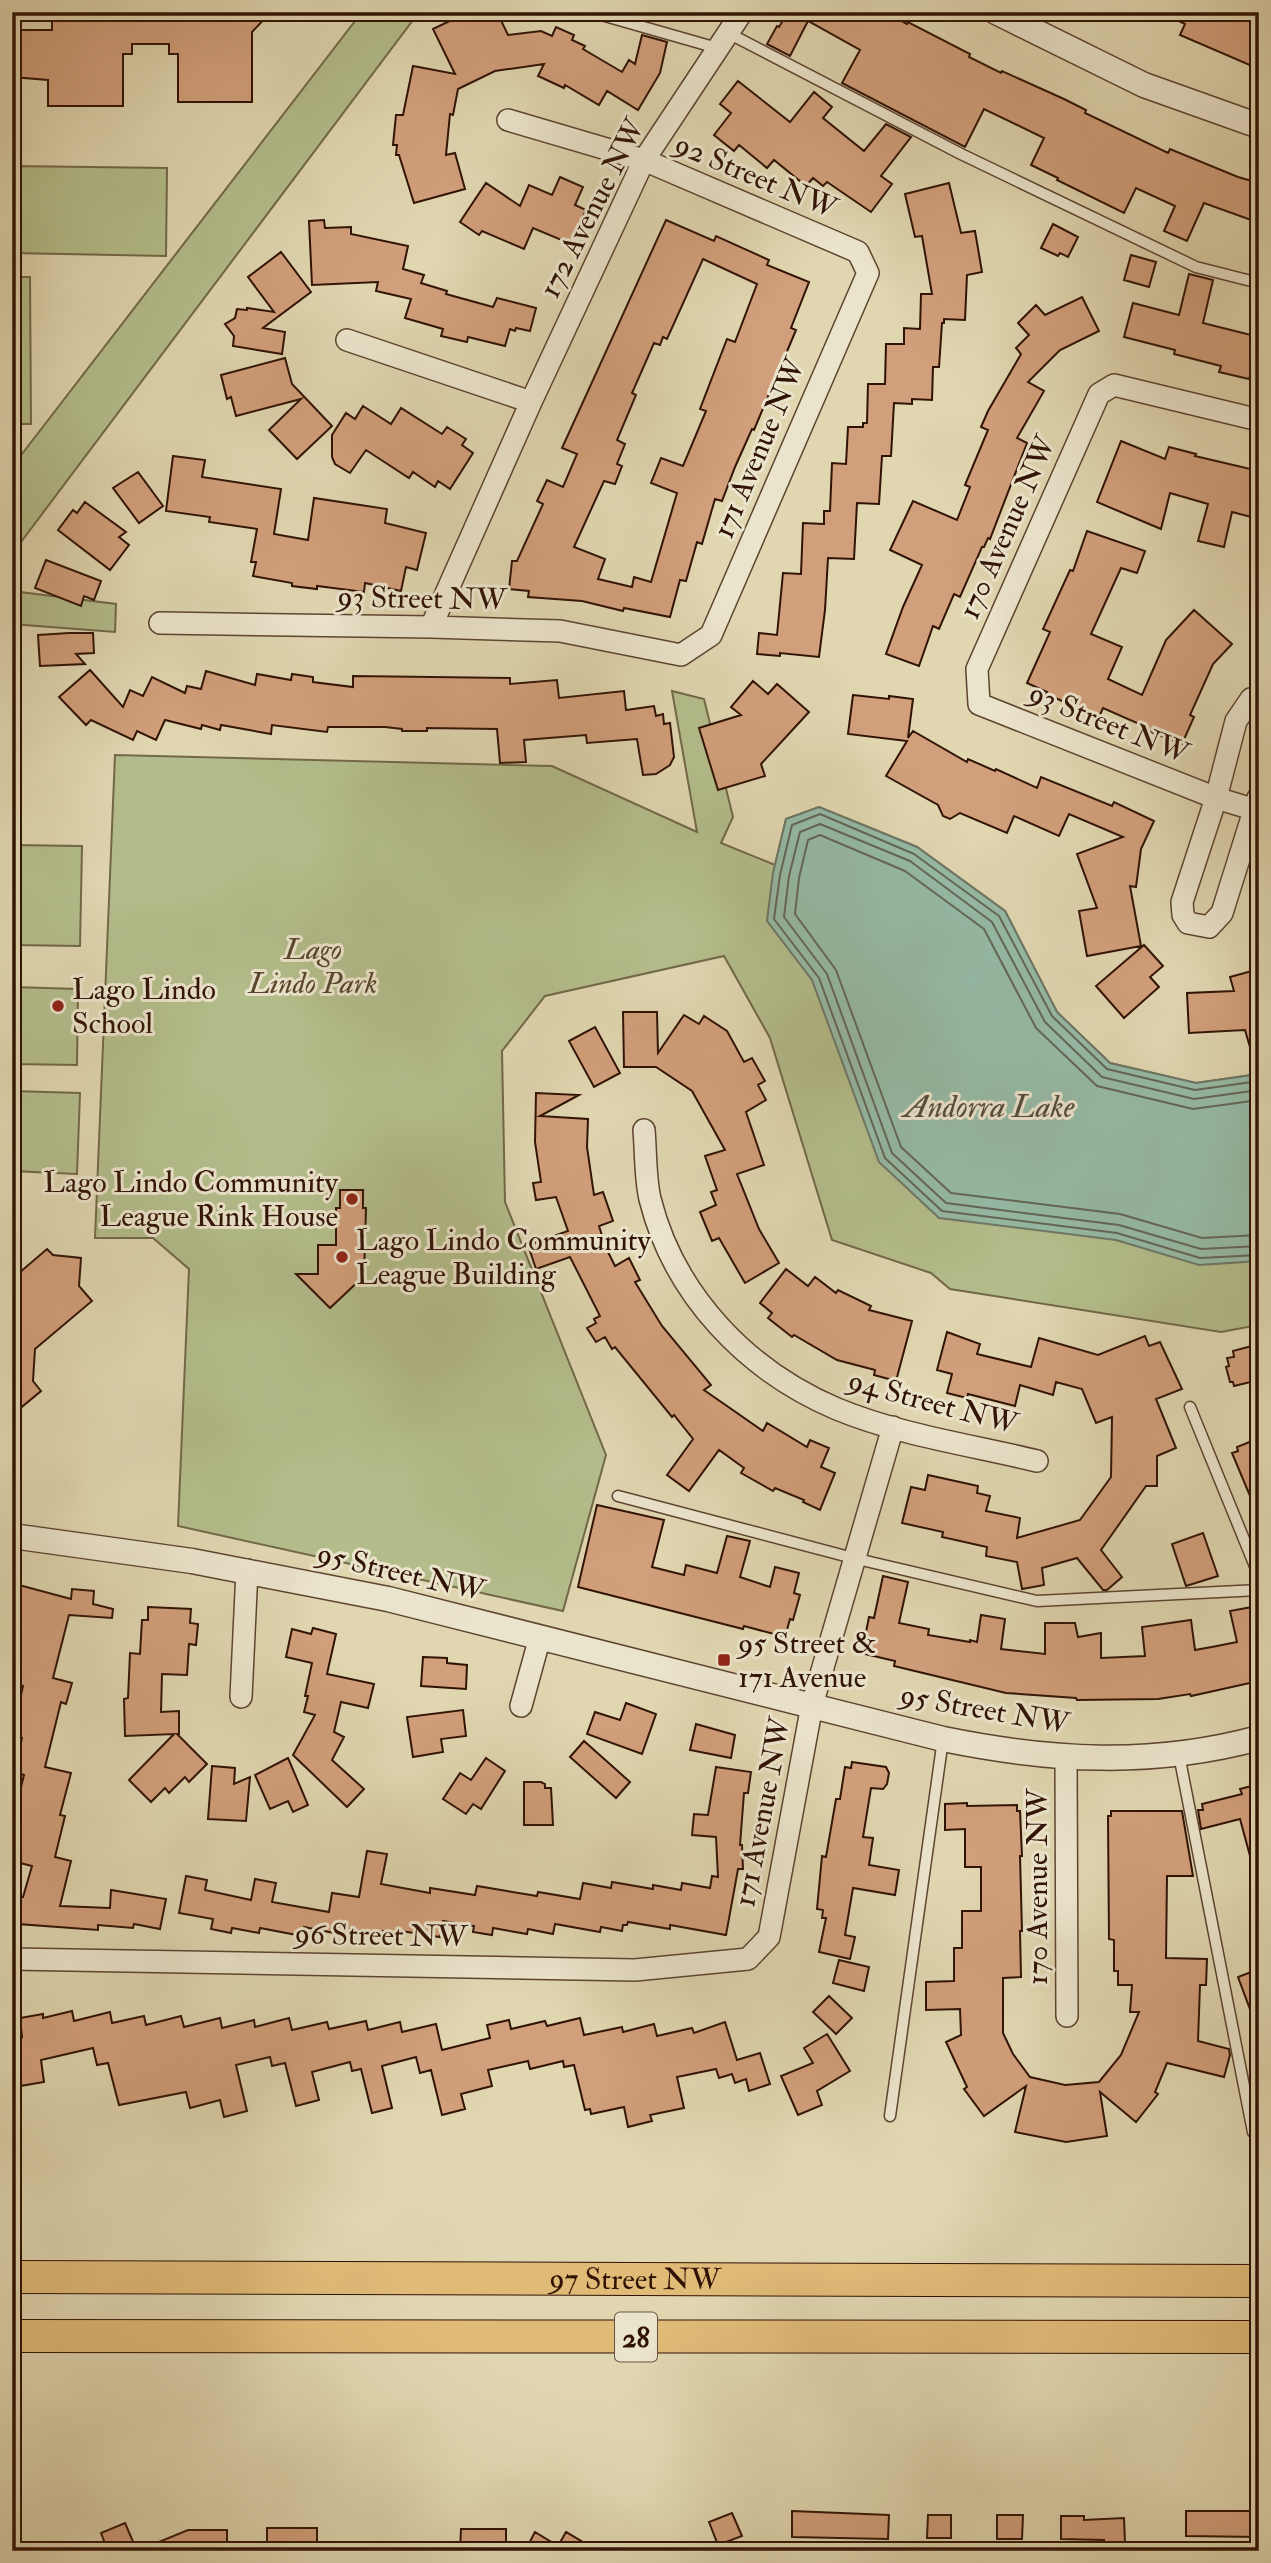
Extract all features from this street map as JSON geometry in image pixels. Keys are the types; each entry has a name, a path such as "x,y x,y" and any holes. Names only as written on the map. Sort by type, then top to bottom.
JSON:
{"main road":[{"name":"97 Street NW","path":"12,2277 1259,2281"},
{"name":"97 Street NW","path":"12,2336 1259,2337"}],"street":[{"name":"172 Avenue NW","path":"431,627 643,160 742,12"},
{"path":"996,12 1144,85 1259,126"},
{"name":"92 Street NW","path":"508,120 643,160 858,252"},
{"name":"171 Avenue NW","path":"681,655 711,635 867,273 858,252"},
{"path":"347,340 531,402"},
{"name":"170 Avenue NW","path":"979,704 977,669 1099,394 1114,385 1259,420"},
{"name":"93 Street NW","path":"160,623 560,631 681,655"},
{"name":"93 Street NW","path":"979,704 1216,798 1258,806 1222,913 1209,927 1188,923 1183,915 1182,902 1216,798 1236,721 1251,699 1259,701"},
{"name":"94 Street NW","path":"644,1130 649,1195 655,1216 679,1270 703,1308 727,1336 770,1373 838,1409 893,1427 1037,1461"},
{"name":"171 Avenue NW","path":"748,1959 769,1937 812,1705 893,1427"},
{"name":"95 Street NW","path":"12,1536 247,1570 388,1599 943,1739 997,1750 1066,1758 1132,1759 1179,1755 1259,1738"},
{"path":"241,1697 247,1570"},
{"path":"521,1706 540,1637"},
{"name":"170 Avenue NW","path":"1066,1758 1067,2016"},
{"name":"96 Street NW","path":"12,1959 635,1970 748,1959"}],"lane":[{"path":"591,12 722,40 1196,267 1259,283"},
{"path":"1190,1407 1259,1576"},
{"path":"618,1496 853,1558 1037,1601 1259,1590"},
{"path":"890,2116 943,1739"},
{"path":"1179,1755 1253,2132"}],"green space":[{"path":"362,12 419,12 12,554 12,467"},
{"path":"12,166 167,168 166,256 12,253"},
{"path":"12,277 30,277 31,424 12,424"},
{"path":"12,591 116,604 115,632 12,624"},
{"name":"Lago Lindo Park","path":"672,691 704,699 733,817 721,843 775,865 786,819 819,807 917,847 1005,911 1057,1012 1110,1063 1196,1083 1259,1074 1259,1325 1221,1332 950,1289 931,1273 832,1240 770,1038 724,956 545,996 502,1051 505,1202 606,1455 563,1611 178,1526 189,1269 153,1238 95,1238 115,755 552,766 697,832"},
{"path":"12,845 82,846 80,946 12,945"},
{"path":"12,987 78,989 77,1065 12,1064"},
{"path":"12,1091 80,1093 77,1174 12,1171"}],"water":[{"name":"Andorra Lake","path":"819,807 917,847 1005,911 1057,1012 1110,1063 1196,1083 1259,1074 1259,1261 1199,1265 1116,1240 939,1218 879,1162 812,980 767,921 773,873 786,819"}],"building":[{"path":"52,12 271,12 252,32 252,102 178,102 178,54 169,54 169,44 132,44 132,54 123,54 123,106 48,106 48,80 12,77 12,30 52,30"},
{"path":"468,12 497,12 508,35 541,31 552,36 556,27 574,35 572,40 585,46 583,49 622,72 629,60 635,64 642,35 667,42 660,73 638,110 607,91 599,105 565,85 564,88 538,76 544,64 495,71 458,89 453,115 450,114 446,155 455,153 465,189 414,203 399,155 396,155 397,145 393,145 396,115 403,115 413,66 455,74 433,29"},
{"path":"788,12 886,12 970,54 969,57 1001,73 1002,71 1064,99 1086,110 1085,113 1168,153 1170,149 1259,183 1259,198 1251,220 1204,203 1187,241 1164,231 1175,206 1136,188 1124,213 1057,180 1058,178 1031,165 1044,138 984,109 965,147 842,83 860,50 808,21 790,56 767,44"},
{"path":"1161,12 1259,12 1259,20 1251,40 1259,43 1259,69 1180,35 1185,24"},
{"path":"738,81 790,122 814,92 832,107 823,118 864,151 886,124 911,137 881,176 892,184 871,212 827,182 823,186 813,178 806,186 774,160 767,168 739,145 734,151 714,135 731,113 720,104"},
{"path":"560,177 583,187 575,205 586,210 571,244 533,228 524,249 482,231 479,235 460,222 486,183 520,206 529,185 552,195"},
{"path":"949,183 961,233 975,231 982,272 967,275 965,320 944,319 942,323 939,367 933,367 932,400 912,399 912,404 894,403 891,456 882,456 879,504 857,503 854,559 828,558 819,657 780,653 780,656 757,654 759,633 777,635 783,573 801,574 803,523 824,524 824,511 830,511 832,463 846,464 848,427 863,427 863,423 867,423 868,384 885,384 886,344 904,344 904,328 920,329 921,294 932,294 922,236 915,237 905,194"},
{"path":"324,220 325,228 351,227 351,234 408,246 403,269 424,275 421,283 447,291 446,294 493,307 497,298 536,308 530,331 510,329 505,346 468,337 467,342 441,336 443,329 405,318 411,299 376,291 378,282 312,285 309,221"},
{"path":"666,220 714,241 716,236 769,260 767,265 809,282 791,328 796,330 722,501 715,499 702,544 697,542 686,581 680,580 670,617 624,608 623,611 582,601 528,597 529,591 509,589 512,561 517,561 543,504 537,501 547,480 563,487 577,454 562,448","holes":["703,259 757,284 735,342 727,339 700,409 706,411 683,466 661,458 651,483 677,493 651,582 634,577 632,587 598,579 605,559 574,547 604,481 615,484 622,466 617,464 625,444 617,440 636,395 632,393 654,343 660,345 663,337 667,339"]},
{"path":"1053,224 1078,237 1068,257 1060,253 1058,256 1041,248"},
{"path":"281,252 311,292 263,328 285,332 282,354 233,346 234,336 225,324 235,318 237,309 274,312 248,277"},
{"path":"1131,255 1156,262 1149,287 1124,280"},
{"path":"1189,274 1213,280 1203,323 1259,337 1259,379 1219,372 1221,366 1174,354 1175,350 1124,337 1133,303 1179,315"},
{"path":"1082,297 1099,331 1060,350 1028,382 1044,391 1017,438 1027,443 990,539 988,538 982,547 960,597 954,594 939,629 933,626 919,666 886,654 922,565 890,550 913,501 957,520 970,487 965,485 988,430 981,427 1021,354 1016,348 1029,335 1018,323 1036,305 1045,315"},
{"path":"285,358 292,384 332,426 297,459 269,430 301,399 236,416 231,397 227,399 221,375"},
{"path":"363,406 391,424 401,408 442,434 447,427 466,439 462,445 473,453 450,489 438,481 435,487 413,472 409,478 366,450 350,473 335,464 332,457 332,435 346,413 355,419"},
{"path":"1121,441 1165,459 1169,447 1259,471 1259,519 1232,512 1224,547 1198,541 1208,504 1170,493 1161,529 1097,502"},
{"path":"173,456 205,460 202,477 281,489 274,534 308,540 314,498 387,509 385,523 426,533 417,570 406,567 401,591 365,583 364,592 317,586 317,589 253,576 256,562 251,562 257,529 209,522 210,517 166,511"},
{"path":"138,472 163,506 139,523 113,488"},
{"path":"85,502 126,532 119,537 129,545 110,570 58,530 73,510 77,513"},
{"path":"1087,531 1145,551 1137,573 1121,568 1091,634 1122,647 1108,679 1142,695 1166,640 1194,610 1232,644 1213,664 1190,715 1194,717 1182,744 1143,729 1144,726 1103,708 1099,717 1027,683 1050,632 1043,629 1070,570 1073,571"},
{"path":"46,560 101,581 94,600 84,596 81,606 35,588"},
{"path":"93,633 94,653 76,654 85,664 40,666 38,635"},
{"path":"90,670 123,707 130,690 143,696 152,677 185,693 187,686 201,689 206,671 255,685 257,674 291,680 292,674 313,677 313,682 353,687 353,676 510,678 510,684 557,680 559,698 624,691 626,710 654,706 656,716 663,714 664,724 670,723 674,757 670,765 656,774 643,775 637,739 587,743 586,735 524,740 526,762 500,763 497,729 427,728 427,731 402,731 385,727 328,727 327,732 272,725 271,734 221,725 220,730 202,725 201,729 165,720 156,740 137,731 133,740 91,720 86,725 59,697"},
{"path":"753,681 768,694 777,684 809,712 761,764 765,776 718,790 699,728 741,715 731,707"},
{"path":"853,695 913,699 908,738 913,731 967,762 968,759 995,771 996,769 1037,788 1041,777 1112,806 1114,802 1154,821 1141,849 1136,887 1130,886 1141,946 1087,956 1079,911 1097,908 1077,854 1123,837 1069,814 1059,836 1014,816 1007,833 960,813 950,819 943,816 938,805 886,776 907,741 848,734"},
{"path":"1144,945 1163,966 1150,977 1159,987 1124,1018 1096,986"},
{"path":"1259,969 1259,1061 1254,1061 1245,1030 1189,1033 1187,993 1234,991 1230,977"},
{"path":"623,1012 657,1012 658,1053 684,1015 699,1024 704,1016 727,1031 744,1062 752,1058 765,1081 758,1085 766,1100 746,1112 764,1165 737,1174 759,1229 779,1263 745,1283 719,1238 712,1241 700,1212 716,1205 711,1192 717,1190 705,1156 725,1150 692,1091 656,1067 624,1067"},
{"path":"595,1027 620,1073 594,1087 569,1041"},
{"path":"536,1093 579,1095 540,1116 588,1119 587,1147 594,1195 603,1192 613,1221 599,1226 606,1248 615,1266 629,1258 640,1280 635,1282 662,1326 711,1385 704,1390 763,1431 767,1423 807,1447 810,1440 829,1448 821,1467 835,1473 820,1510 775,1488 773,1491 741,1473 744,1468 719,1450 689,1491 667,1475 693,1439 615,1347 612,1349 605,1337 596,1342 587,1328 596,1323 594,1319 600,1316 570,1257 536,1269 528,1245 568,1231 556,1197 536,1200 533,1183 541,1182 535,1142"},
{"name":"Lago Lindo Community League Building","path":"340,1190 363,1190 363,1208 366,1208 364,1276 330,1308 296,1274 318,1274 318,1245 336,1245 336,1208 340,1208"},
{"path":"47,1249 53,1255 81,1258 79,1286 92,1301 35,1349 33,1381 41,1391 12,1415 12,1279"},
{"path":"786,1269 808,1286 815,1277 836,1293 838,1290 871,1306 869,1310 912,1321 896,1381 874,1375 875,1370 837,1360 794,1335 792,1337 768,1318 772,1313 760,1303"},
{"path":"947,1332 980,1344 977,1354 1031,1367 1039,1338 1098,1355 1145,1336 1149,1346 1160,1342 1182,1389 1156,1399 1176,1448 1157,1456 1157,1486 1146,1486 1101,1550 1122,1577 1107,1590 1103,1590 1077,1558 1042,1568 1044,1585 1022,1589 1017,1562 986,1556 987,1547 942,1537 943,1532 902,1523 911,1487 925,1490 928,1475 978,1486 977,1493 990,1496 986,1511 1020,1518 1017,1538 1080,1520 1111,1477 1112,1417 1096,1423 1082,1389 1056,1382 1053,1395 1020,1385 1015,1406 968,1394 967,1398 947,1393 952,1374 937,1370"},
{"path":"1259,1344 1259,1380 1234,1386 1233,1382 1230,1382 1226,1367 1229,1366 1227,1358 1234,1357 1233,1351"},
{"path":"1259,1438 1258,1515 1232,1453 1238,1451 1237,1447"},
{"path":"597,1505 664,1520 652,1567 684,1575 686,1565 717,1573 727,1536 750,1541 740,1577 770,1587 775,1567 799,1573 794,1593 800,1595 785,1637 578,1587"},
{"path":"1203,1533 1218,1576 1186,1586 1172,1544"},
{"path":"883,1576 908,1582 899,1623 929,1629 928,1635 977,1642 981,1615 1005,1619 1001,1649 1045,1654 1045,1623 1075,1623 1078,1637 1101,1633 1101,1658 1145,1656 1142,1627 1191,1620 1195,1650 1237,1642 1230,1611 1252,1607 1259,1639 1259,1681 1191,1696 1077,1700 1006,1693 894,1666 895,1661 865,1654 869,1617 874,1618"},
{"path":"19,1585 71,1599 72,1589 94,1591 93,1604 113,1609 112,1618 69,1615 53,1678 72,1683 66,1704 61,1702 45,1767 71,1773 60,1815 65,1816 55,1857 71,1861 60,1906 110,1908 111,1890 166,1899 160,1929 134,1924 133,1928 98,1925 98,1930 18,1924 19,1897 23,1897 32,1866 12,1861 19,1830 12,1828 12,1823 24,1775 14,1772 22,1738 12,1735 23,1686 12,1683 20,1651 12,1649 18,1617 12,1613"},
{"path":"148,1607 191,1609 190,1623 198,1624 196,1645 189,1644 187,1675 162,1674 161,1712 179,1711 177,1734 207,1764 189,1782 185,1777 169,1793 165,1788 151,1802 129,1780 174,1734 125,1736 124,1699 128,1698 130,1653 140,1654 142,1620 148,1620"},
{"path":"313,1628 336,1634 327,1674 374,1684 368,1708 341,1702 334,1732 344,1737 332,1760 364,1789 347,1807 293,1755 315,1715 304,1712 312,1663 286,1657 292,1629 311,1634"},
{"path":"423,1657 447,1658 447,1663 467,1665 466,1689 421,1686"},
{"path":"626,1703 656,1714 642,1754 587,1734 595,1712 620,1720"},
{"path":"463,1710 466,1736 441,1739 443,1752 413,1757 407,1717"},
{"path":"696,1724 735,1735 731,1758 690,1750"},
{"path":"584,1741 630,1782 616,1798 570,1757"},
{"path":"288,1758 308,1805 293,1812 288,1801 270,1809 255,1775"},
{"path":"486,1758 505,1771 481,1809 473,1804 466,1814 443,1799 460,1773 471,1780"},
{"path":"852,1762 886,1767 889,1773 883,1789 871,1788 863,1837 873,1838 869,1865 899,1870 895,1895 853,1888 845,1935 855,1937 850,1959 819,1952 826,1918 822,1918 823,1910 817,1909 822,1856 826,1857 836,1799 840,1799 845,1767 851,1768"},
{"path":"212,1766 235,1768 234,1784 250,1777 246,1821 208,1819"},
{"path":"716,1767 751,1772 748,1793 744,1793 740,1845 743,1869 738,1869 726,1935 670,1925 670,1929 628,1922 623,1925 622,1931 601,1927 600,1932 555,1924 553,1934 528,1929 527,1934 493,1928 492,1935 473,1932 474,1926 443,1921 440,1937 401,1931 401,1934 383,1931 383,1935 350,1929 349,1936 304,1927 302,1936 260,1928 259,1933 232,1928 231,1933 211,1929 213,1919 179,1913 186,1876 207,1880 205,1890 251,1900 255,1879 276,1883 272,1902 329,1912 332,1893 359,1897 367,1851 387,1854 381,1884 430,1893 430,1888 475,1895 477,1886 537,1896 538,1892 580,1899 583,1883 611,1888 612,1882 653,1889 653,1885 681,1890 682,1883 710,1888 712,1876 718,1877 716,1837 692,1835 694,1814 708,1815"},
{"path":"524,1782 541,1782 545,1784 545,1788 551,1788 553,1825 524,1825"},
{"path":"1259,1784 1259,1867 1253,1867 1240,1819 1201,1829 1198,1810 1203,1810 1202,1804 1242,1794 1240,1789"},
{"path":"967,1803 967,1806 1017,1805 1017,1811 1020,1811 1021,1977 1003,1978 1003,2033 1013,2054 1030,2077 1065,2085 1099,2082 1121,2055 1139,2012 1130,2012 1132,1985 1118,1985 1118,1971 1114,1971 1114,1940 1109,1939 1108,1816 1111,1816 1111,1811 1182,1811 1193,1876 1167,1876 1166,1958 1207,1959 1206,1985 1200,1985 1198,2041 1229,2049 1224,2077 1167,2063 1155,2092 1158,2094 1136,2122 1100,2092 1107,2136 1066,2142 1015,2132 1026,2086 984,2116 964,2089 967,2087 946,2042 961,2035 960,2009 926,2010 926,1982 954,1981 954,1948 962,1948 962,1911 981,1911 981,1867 965,1867 965,1829 945,1830 945,1804"},
{"path":"839,1960 869,1967 864,1991 833,1983"},
{"path":"1259,1969 1259,2028 1257,2028 1238,1977"},
{"path":"829,1996 852,2018 836,2034 813,2012"},
{"path":"72,2011 74,2021 110,2012 112,2023 144,2016 146,2025 181,2016 184,2027 220,2018 222,2028 254,2020 255,2027 289,2018 292,2030 327,2022 329,2029 366,2021 368,2030 400,2022 402,2032 436,2024 442,2050 490,2038 487,2025 509,2020 511,2029 545,2021 547,2026 580,2018 584,2035 622,2027 623,2032 654,2024 657,2036 692,2028 694,2033 725,2022 737,2060 760,2053 770,2084 749,2091 746,2079 735,2083 732,2074 719,2078 716,2069 677,2077 684,2108 650,2115 652,2121 628,2127 624,2107 591,2114 590,2109 585,2110 574,2065 564,2067 563,2061 530,2069 528,2061 488,2070 492,2086 461,2094 465,2109 442,2115 431,2070 420,2073 416,2057 382,2066 392,2108 372,2113 361,2069 352,2071 350,2062 312,2072 319,2100 296,2106 285,2063 272,2066 270,2057 236,2065 247,2111 224,2117 220,2100 190,2108 186,2092 119,2105 108,2063 97,2065 93,2048 41,2060 44,2082 20,2086 13,2038 22,2037 20,2018 43,2014 43,2018"},
{"path":"827,2034 850,2071 817,2091 822,2105 798,2115 781,2076 813,2063 804,2048"},
{"path":"792,2511 889,2515 888,2539 792,2537"},
{"path":"1186,2511 1257,2511 1257,2537 1186,2536"},
{"path":"732,2513 742,2536 718,2545 709,2522"},
{"path":"928,2515 951,2515 951,2538 927,2538"},
{"path":"997,2515 1023,2515 1022,2539 997,2539"},
{"path":"1061,2516 1084,2516 1084,2520 1124,2518 1125,2543 1104,2544 1104,2540 1061,2539"},
{"path":"125,2523 137,2551 108,2551 101,2533"},
{"path":"267,2528 317,2528 317,2551 267,2551"},
{"path":"461,2529 506,2529 506,2551 460,2551"},
{"path":"188,2530 227,2530 227,2551 137,2551"},
{"path":"535,2532 558,2546 566,2532 598,2551 525,2551"}],"place":[{"name":"Lago Lindo School","path":"58,1006"},
{"name":"Lago Lindo Community League Rink House","path":"352,1199"},
{"name":"Lago Lindo Community League Building","path":"342,1257"},
{"name":"95 Street & 171 Avenue","path":"724,1660"}]}
